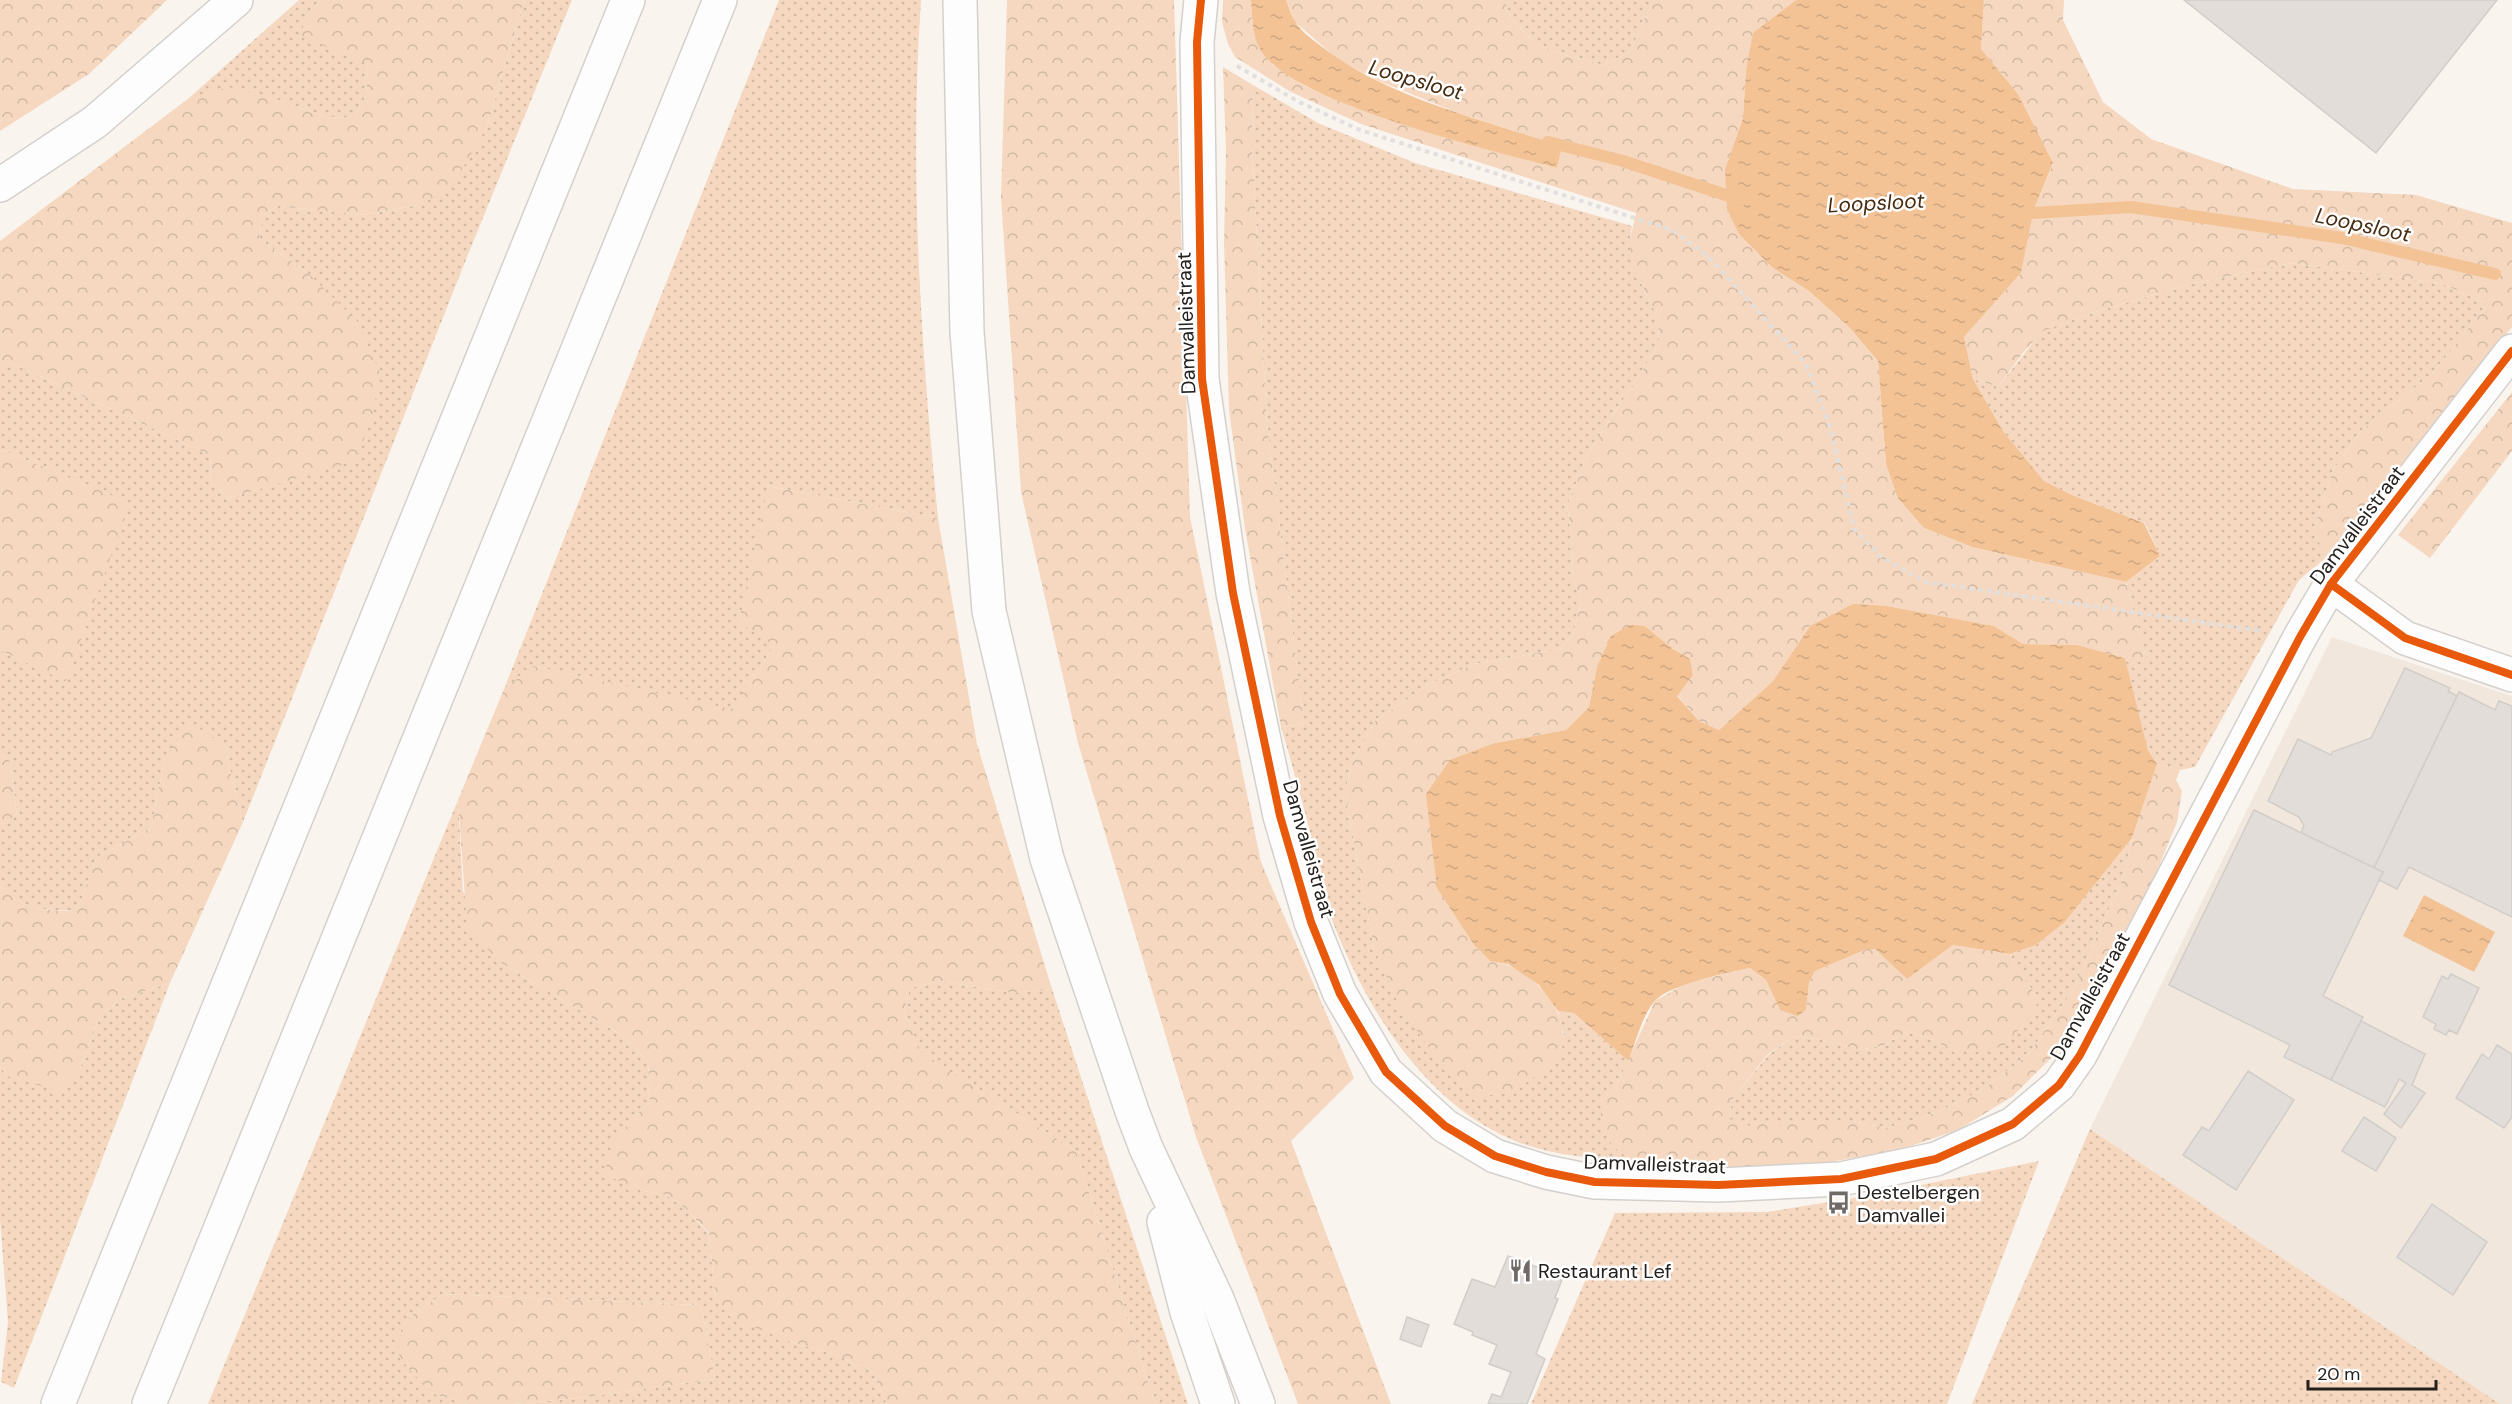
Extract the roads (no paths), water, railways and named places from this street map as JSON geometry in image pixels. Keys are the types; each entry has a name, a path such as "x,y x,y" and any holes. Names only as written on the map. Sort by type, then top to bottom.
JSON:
{"main road":[{"path":"0,185 95,122 236,0"},
{"path":"58,1404 628,0"},
{"path":"149,1404 720,0"},
{"path":"960,0 967,332 989,611 1047,859 1146,1148 1187,1312 1218,1404"},
{"name":"Damvalleistraat","path":"1202,0 1197,42 1202,379 1233,593 1280,816 1311,922 1340,994 1386,1072 1445,1126 1496,1156 1546,1172 1595,1182 1719,1185 1841,1179 1936,1159 2013,1124 2059,1085 2080,1055 2300,637 2331,584 2512,351"},
{"path":"2331,584 2405,638 2512,675"},
{"path":"1146,1148 1217,1299 1258,1404"}],"water":[{"path":"1251,0 1286,0 1294,19 1307,35 1347,64 1376,80 1437,106 1562,146 1557,168 1396,122 1310,88 1279,69 1260,49 1254,32"},
{"path":"1796,0 1984,0 1981,49 2018,94 2053,163 2034,209 2021,273 1964,337 1973,379 2003,431 2044,481 2072,495 2144,523 2160,556 2126,582 1972,547 1924,528 1898,498 1886,464 1878,361 1849,327 1809,291 1773,268 1739,234 1727,209 1725,169 1743,118 1746,71 1753,33"},
{"path":"1853,604 1887,606 1994,626 2023,644 2077,645 2125,658 2148,750 2157,764 2132,838 2064,923 2036,945 2010,954 1953,945 1907,979 1875,949 1867,949 1815,971 1809,983 1806,1010 1798,1016 1780,1010 1766,980 1750,968 1699,980 1672,990 1654,1002 1642,1023 1628,1061 1574,1013 1558,1011 1539,985 1508,964 1490,961 1475,946 1437,888 1426,794 1450,760 1495,743 1566,730 1589,707 1597,667 1611,636 1630,625 1645,626 1673,649 1690,659 1693,675 1677,696 1699,721 1719,730 1773,681 1810,626"},
{"path":"2424,895 2495,932 2474,972 2403,936"}],"waterway":[{"name":"Loopsloot","path":"1548,142 1623,161 1741,200"},
{"name":"Loopsloot","path":"2017,214 2131,207 2342,238 2495,274"}],"place":[{"name":"Destelbergen Damvallei","path":"1839,1203"},
{"name":"Restaurant Lef","path":"1520,1271"}]}
